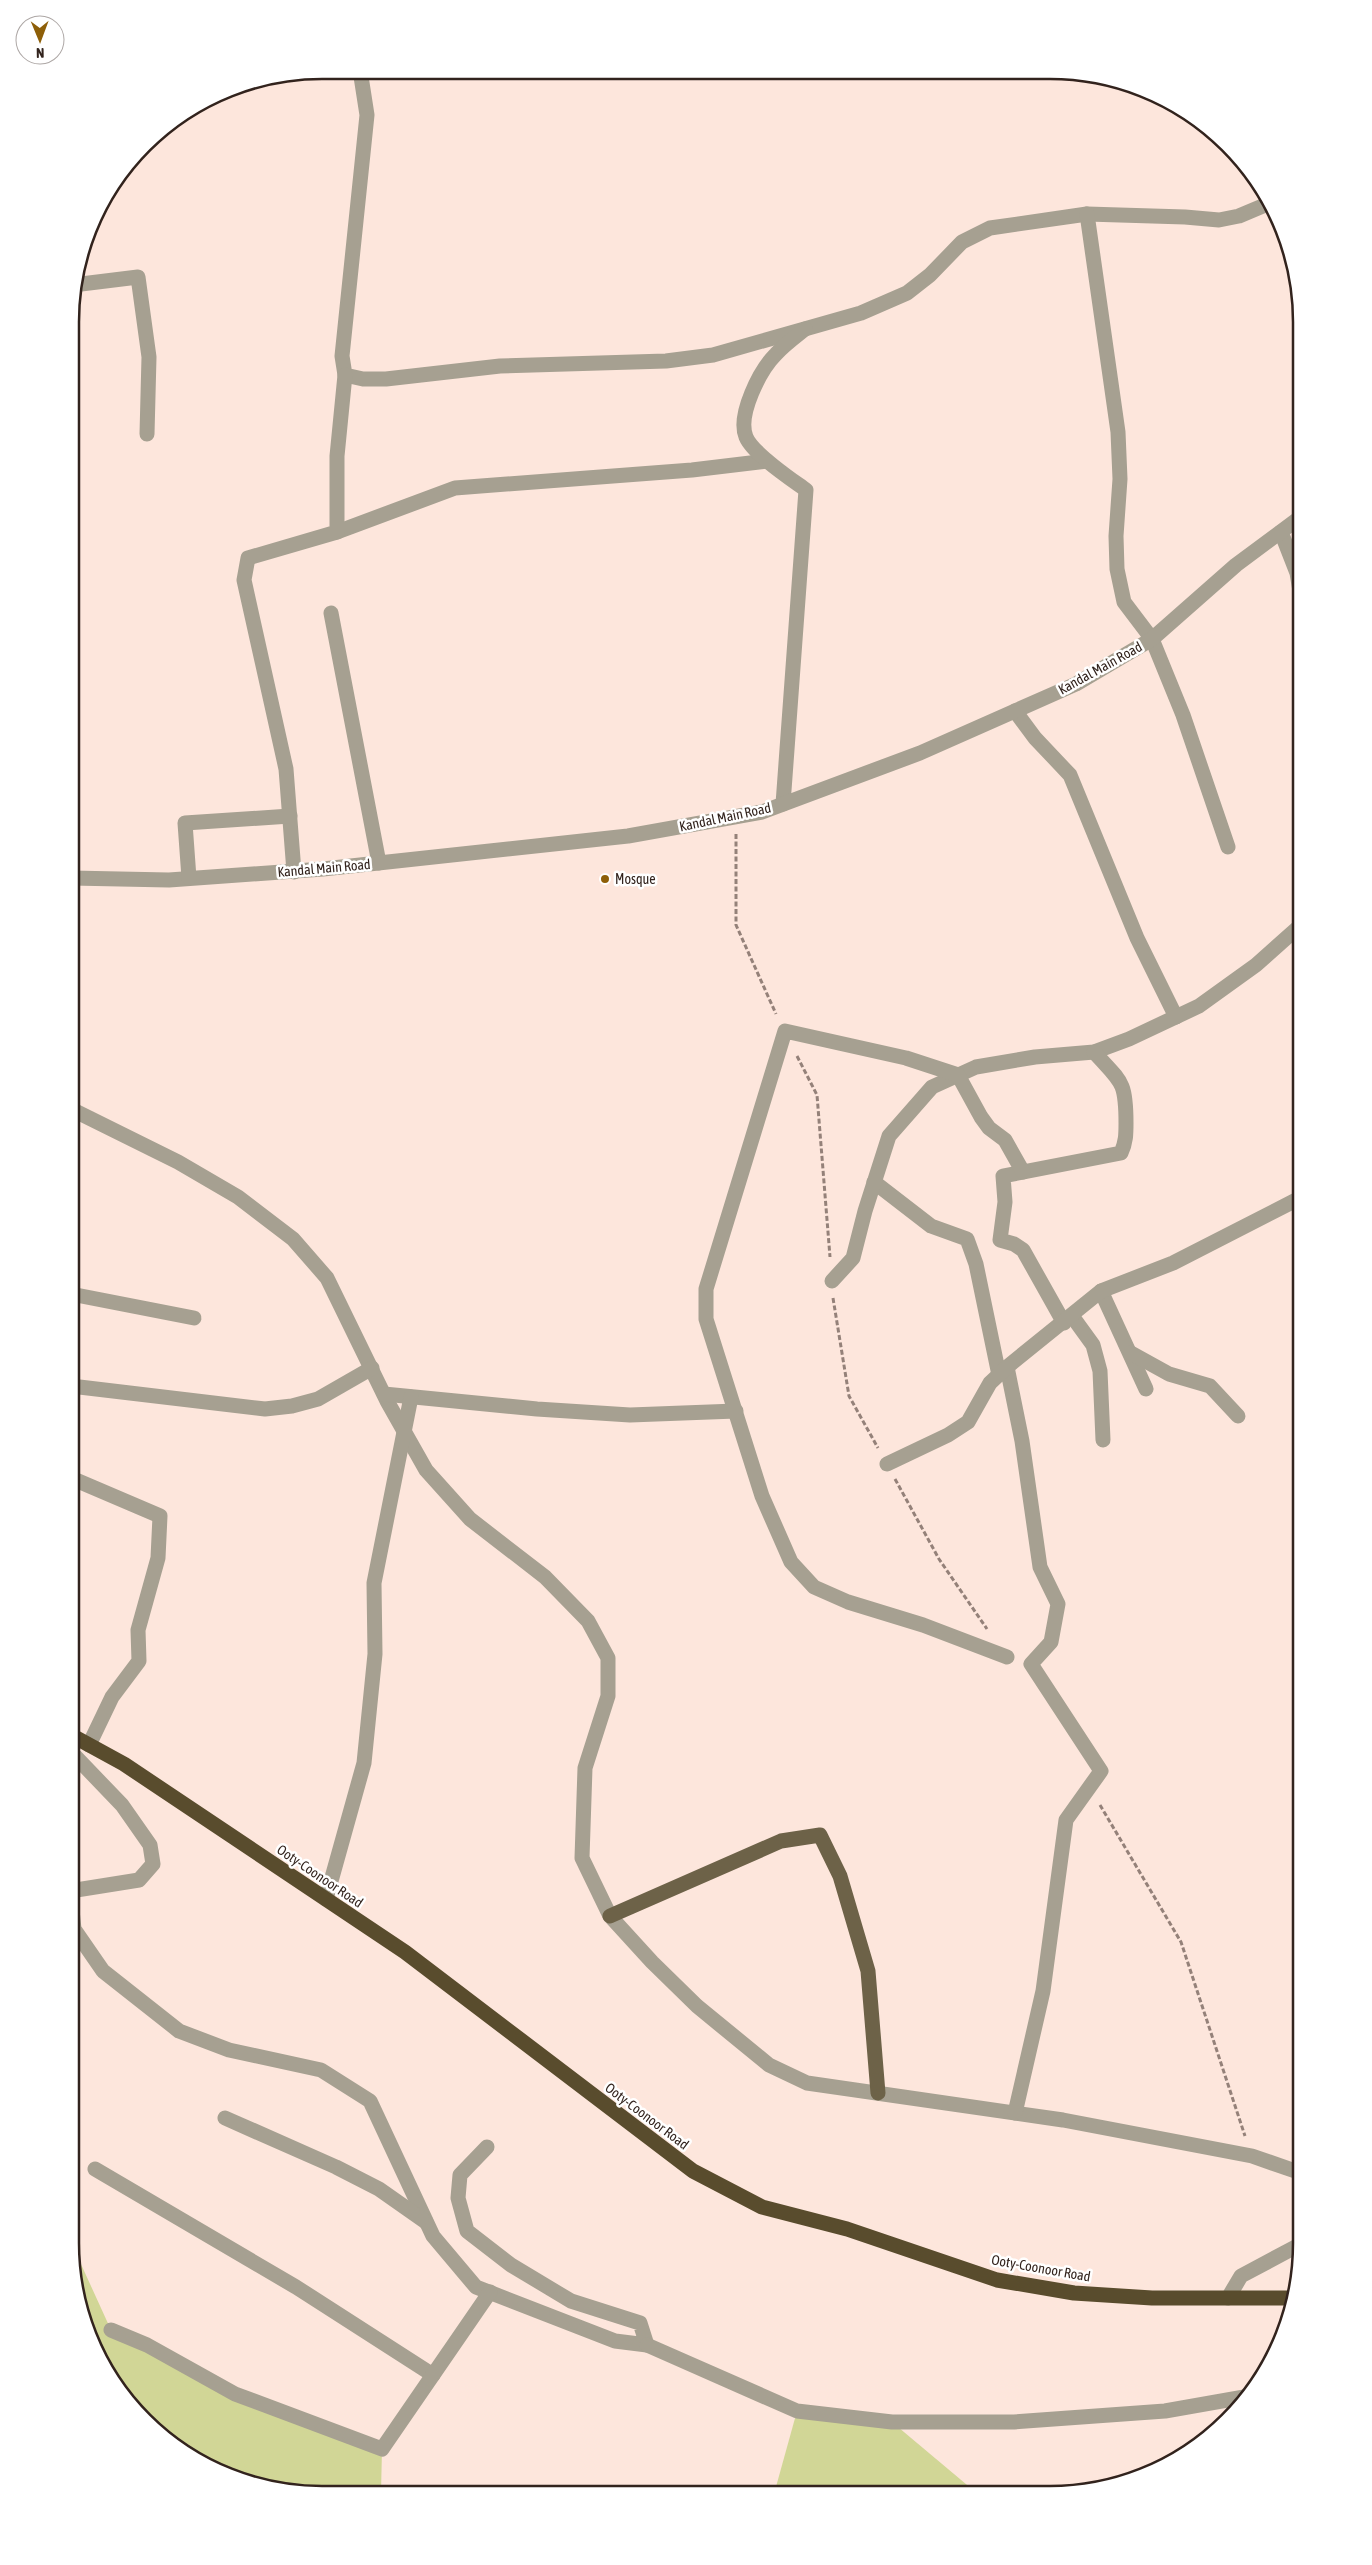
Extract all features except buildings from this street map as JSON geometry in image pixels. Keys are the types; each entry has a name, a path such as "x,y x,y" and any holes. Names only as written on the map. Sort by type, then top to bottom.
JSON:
{"highway":[{"name":"Ooty-Coonoor Road","path":"79,1740 124,1764 405,1952 693,2171 762,2207 847,2229 997,2280 1074,2293 1152,2298 1287,2298"}],"main road":[{"path":"610,1916 781,1841 820,1835 840,1876 868,1971 878,2093"}],"street":[{"path":"337,532 337,456 345,375 342,356 367,115 361,79"},
{"path":"345,375 362,379 386,379 500,366 666,361 713,355 808,326 861,313 907,293 930,275 962,242 990,228 1087,214 1219,220 1239,216 1264,206"},
{"path":"1087,214 1118,432 1120,479 1116,536 1117,569 1124,602 1152,640 1183,715 1228,847"},
{"path":"82,284 138,277 149,357 147,434"},
{"path":"783,804 790,690 804,547 806,490 767,461 746,439 742,423 753,388 775,355 808,326"},
{"path":"294,872 286,769 244,580 248,558 337,532 455,488 692,470 767,461"},
{"name":"Kandal Main Road","path":"79,878 188,878 294,872 628,836 762,812 920,752 1076,684 1152,640 1236,565 1293,523"},
{"path":"1281,532 1293,563"},
{"path":"331,614 379,863"},
{"path":"1015,711 1035,738 1070,775 1137,938 1176,1017"},
{"path":"188,878 185,823 290,816"},
{"path":"832,1281 853,1258 889,1136 932,1087 976,1067 1035,1057 1094,1052 1176,1017 1199,1006 1256,965 1293,932"},
{"path":"1007,1657 924,1624 848,1602 814,1587 791,1562 766,1504 706,1319 706,1289 785,1031 906,1058 958,1075 981,1117 989,1128 1005,1140 1024,1172"},
{"path":"1094,1052 1121,1082 1126,1093 1126,1143 1121,1153 1003,1176 1005,1202 1000,1240 1014,1244 1023,1250 1068,1320 1094,1345 1100,1371 1103,1440"},
{"path":"79,1113 195,1172 238,1197 294,1239 327,1278 384,1394 426,1470 470,1518 545,1577 588,1621 608,1658 608,1696 586,1768 582,1858 610,1916 697,2006 768,2066 807,2083 1063,2120 1252,2156 1293,2170"},
{"path":"874,1182 931,1226 967,1239 976,1264 1022,1441 1040,1567 1058,1604 1051,1642 1031,1664 1101,1771 1066,1820 1043,1990 1015,2113"},
{"path":"887,1464 948,1435 968,1422 990,1384 1003,1371 1068,1320 1101,1291 1173,1263 1293,1202"},
{"path":"1101,1291 1146,1389"},
{"path":"79,1296 194,1318"},
{"path":"1131,1353 1169,1374 1210,1386 1238,1416"},
{"path":"79,1387 265,1408 292,1406 318,1399 372,1368"},
{"path":"384,1394 537,1410 630,1415 736,1411"},
{"path":"326,1899 364,1763 376,1654 374,1583 411,1397"},
{"path":"79,1481 160,1516 158,1558 138,1630 139,1661 112,1697 89,1745"},
{"path":"79,1760 122,1805 150,1846 152,1864 139,1880 79,1890"},
{"path":"79,1936 103,1972 179,2031 229,2050 321,2070 370,2102 433,2236 476,2287 615,2341 647,2345 796,2411 892,2422 1024,2422 1165,2411 1237,2398"},
{"path":"226,2118 336,2167 379,2189 427,2223"},
{"path":"487,2147 460,2175 458,2198 467,2231 511,2265 571,2300 640,2323 647,2345"},
{"path":"95,2168 296,2287 433,2375"},
{"path":"1228,2298 1241,2276 1293,2249"},
{"path":"111,2330 147,2345 235,2394 382,2449 490,2292"}],"path":[{"path":"736,816 736,926 785,1031 818,1095 832,1281 849,1396 939,1559 1007,1657"},
{"path":"1097,1800 1180,1942 1252,2156"}],"green space":[{"path":"79,2260 111,2330 235,2394 382,2449 381,2486 306,2486 274,2482 229,2468 200,2454 161,2426 139,2404 111,2365 97,2336 87,2306"},
{"path":"797,2411 892,2422 968,2486 776,2486"}],"place":[{"name":"Mosque","path":"605,879"}]}
